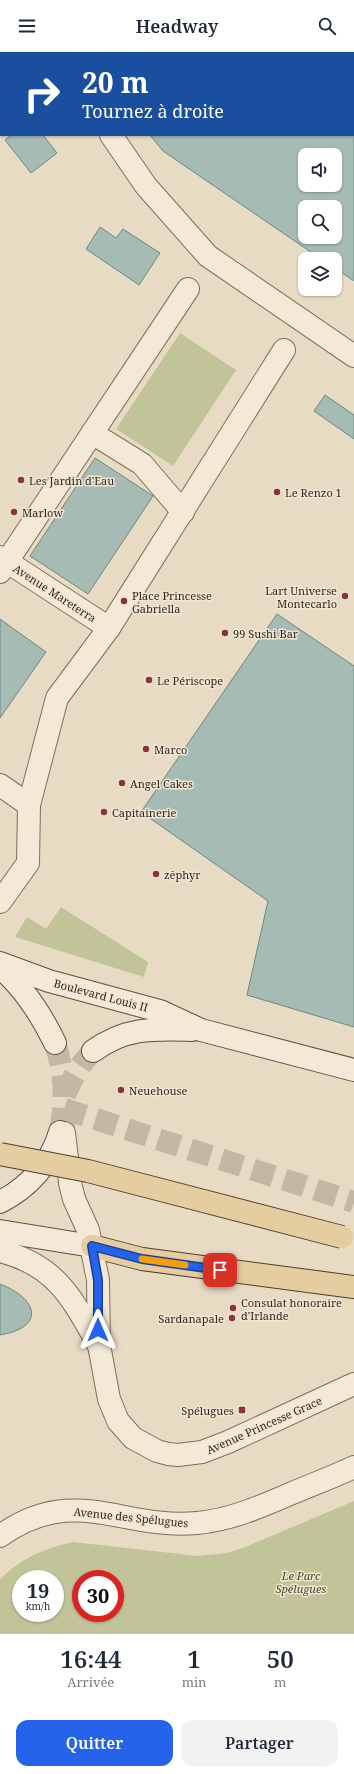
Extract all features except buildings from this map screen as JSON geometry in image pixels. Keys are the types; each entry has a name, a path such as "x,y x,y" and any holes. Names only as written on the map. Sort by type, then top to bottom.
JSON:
{"main road":[{"path":"0,1154 88,1171 342,1237"},
{"path":"92,1246 149,1260 354,1287"}],"street":[{"path":"112,136 146,186 208,256 354,356"},
{"path":"2,564 92,433 188,288"},
{"path":"0,902 28,863 29,804 56,698 109,628 284,350"},
{"path":"92,433 142,464 183,512"},
{"name":"Avenue Mareterra","path":"2,564 109,628"},
{"path":"0,785 29,804"},
{"name":"Boulevard Louis II","path":"0,963 49,982 160,1011 201,1030 354,1070"},
{"path":"0,967 21,988 47,1026 55,1043"},
{"name":"Boulevard Louis II","path":"93,1051 107,1041 135,1031 155,1029 201,1030"},
{"name":"Avenue Princesse Grace","path":"0,1202 12,1196 27,1184 42,1168 62,1133 74,1199 88,1230 92,1246 98,1280 99,1345 109,1399 118,1421 133,1438 145,1445 168,1454 190,1454 215,1448 354,1384"},
{"path":"0,1231 92,1246"},
{"path":"0,1251 39,1266 55,1278 73,1299 99,1345"},
{"name":"Avenue des Spélugues","path":"0,1536 10,1529 41,1515 70,1510 90,1510 172,1523 187,1524 214,1521 266,1504 354,1467"}],"green space":[{"path":"180,333 236,370 173,466 116,429"},
{"path":"61,907 148,962 144,977 15,937 27,917 46,929"},
{"name":"Le Parc Spélugues","path":"354,1501 354,1634 0,1634 0,1579 25,1560 43,1551 73,1542 198,1556 227,1553 243,1548"}],"water":[{"path":"10,136 44,136 57,153 31,173 5,140"},
{"path":"151,136 354,136 354,281 342,273 342,252 311,252 299,244 342,244 342,200 298,200 298,243 163,151"},
{"path":"100,227 116,238 123,229 160,253 139,285 86,249"},
{"path":"325,395 354,415 354,439 314,411"},
{"path":"95,458 153,496 88,594 30,556"},
{"path":"277,614 354,666 354,1027 247,995 268,901 141,812"},
{"path":"0,619 46,652 0,718"},
{"path":"0,1284 13,1290 22,1297 29,1304 32,1312 30,1319 25,1326 15,1331 0,1335"}],"tunnel":[{"path":"55,1043 61,1066 64,1088 60,1132"},
{"path":"65,1095 70,1083 84,1061 93,1051"},
{"path":"64,1109 64,1133"},
{"path":"64,1109 354,1202"}],"slow traffic":[{"path":"142,1259 185,1265"}],"place":[{"name":"Les Jardin d'Eau","path":"21,480"},
{"name":"Le Renzo 1","path":"277,492"},
{"name":"Marlow","path":"14,512"},
{"name":"Lart Universe Montecarlo","path":"345,596"},
{"name":"Place Princesse Gabriella","path":"124,601"},
{"name":"99 Sushi Bar","path":"225,633"},
{"name":"Le Périscope","path":"149,680"},
{"name":"Marco","path":"146,749"},
{"name":"Angel Cakes","path":"122,783"},
{"name":"Capitainerie","path":"104,812"},
{"name":"zēphyr","path":"156,874"},
{"name":"Neuehouse","path":"121,1090"},
{"name":"Consulat honoraire d'Irlande","path":"233,1308"},
{"name":"Sardanapale","path":"232,1318"},
{"name":"Spélugues","path":"242,1410"}],"route":[{"path":"98,1330 98,1280 92,1246 142,1259 220,1270"}]}
